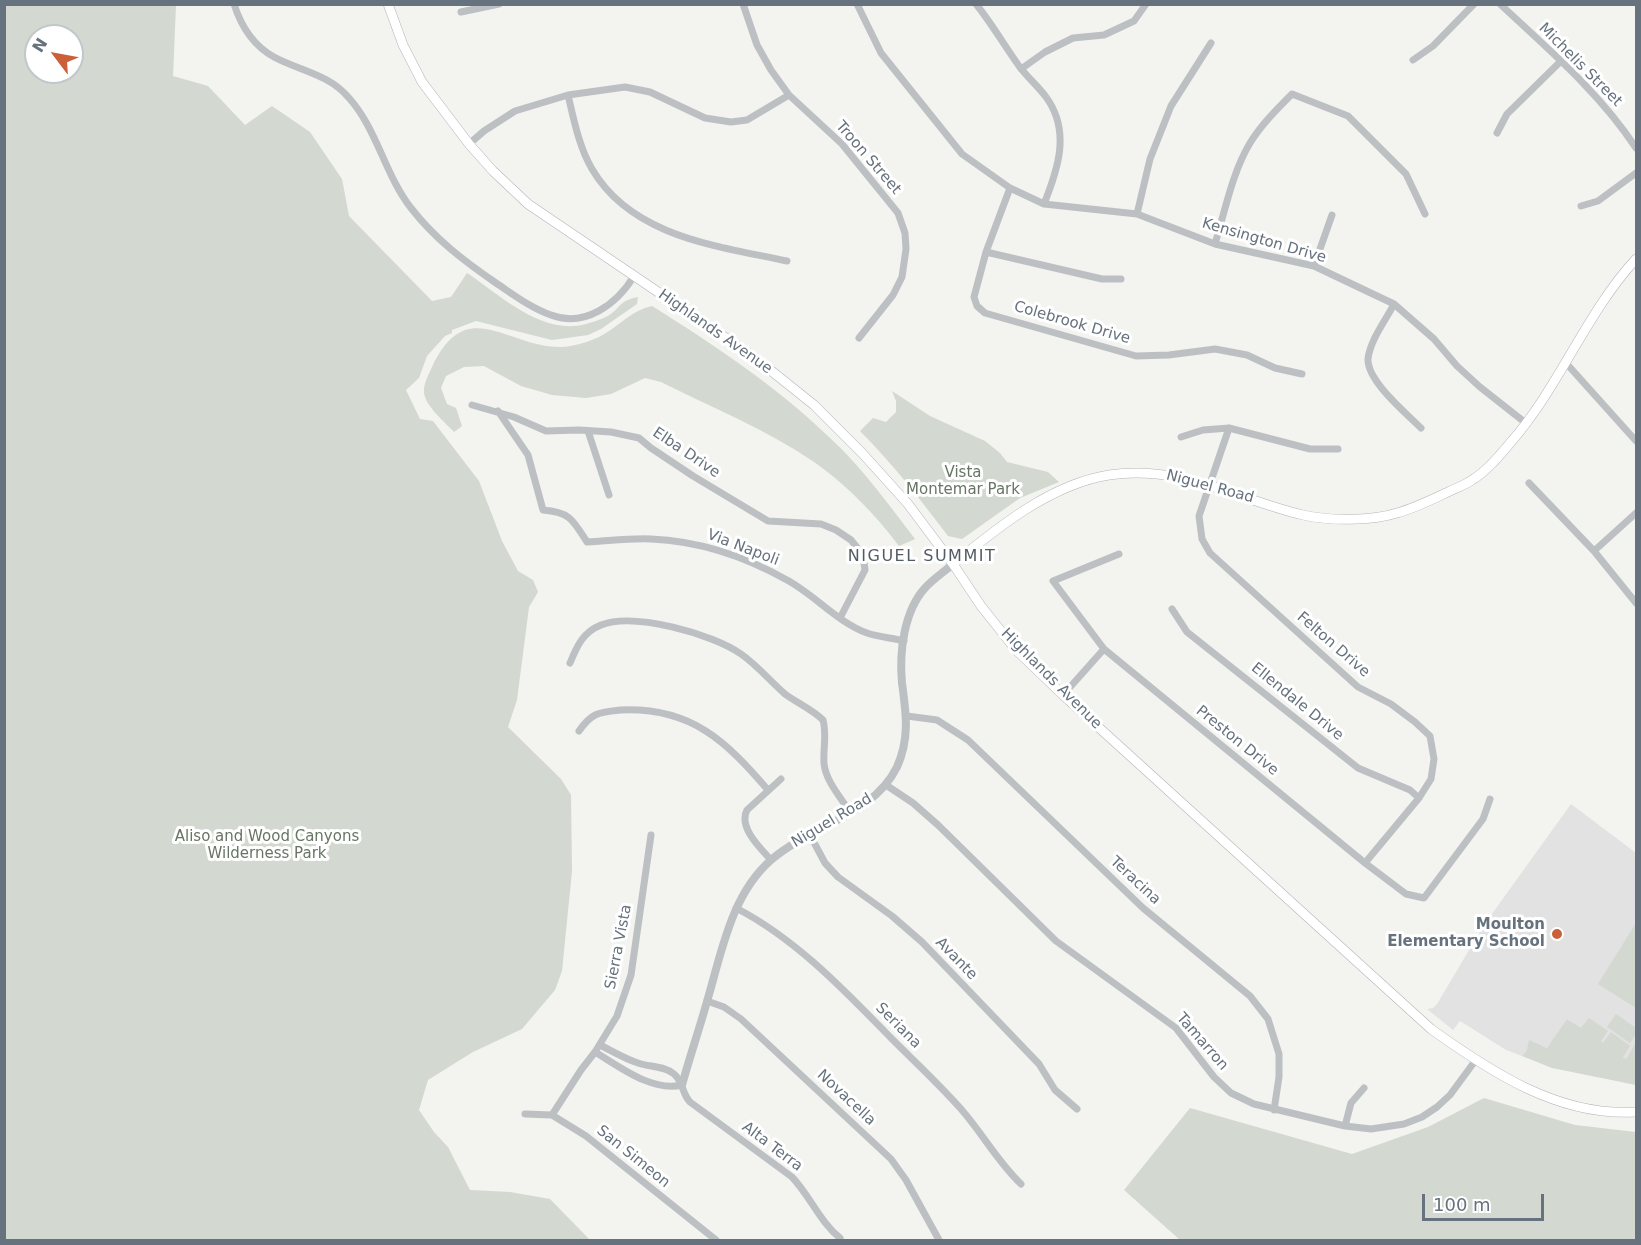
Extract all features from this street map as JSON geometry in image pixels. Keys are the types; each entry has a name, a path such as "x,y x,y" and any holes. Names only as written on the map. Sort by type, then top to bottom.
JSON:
{"main road":[{"name":"Highlands Avenue","path":"388,4 403,45 422,82 469,144 528,204 753,357 814,405 908,504 981,606 1016,650 1431,1029 1475,1061 1540,1096 1581,1107 1617,1113 1636,1112"},
{"name":"Niguel Road","path":"953,564 996,528 1065,487 1106,475 1132,472 1159,473 1209,484 1303,515 1335,519 1395,514 1422,505 1473,480 1501,454 1527,424 1590,320 1636,259"}],"street":[{"path":"234,4 242,25 255,42 274,57 334,83 350,98 364,119 394,182 410,207 430,231 463,261 531,306 553,316 575,318 594,314 608,306 625,291 634,276"},
{"path":"461,12 499,4"},
{"name":"Troon Street","path":"743,4 757,45 771,70 789,95 842,144 898,213 905,233 906,249 902,277 893,295 859,338"},
{"name":"Kensington Drive","path":"857,4 881,53 962,153 1010,188 1044,204 1137,214 1215,244 1314,266 1394,304 1434,339 1457,366 1480,387 1527,424"},
{"path":"976,4 992,23 1021,69 1048,100 1058,117 1061,140 1059,161 1044,204"},
{"path":"1021,69 1045,52 1073,38 1104,35 1134,21 1146,4"},
{"path":"1413,60 1433,46 1474,4"},
{"name":"Michelis Street","path":"1500,4 1561,61 1601,103 1636,148"},
{"path":"1137,214 1150,159 1170,106 1211,43"},
{"path":"1497,133 1507,114 1561,61"},
{"path":"469,144 514,111 568,94 625,87 650,92 705,118 730,122 747,120 789,95"},
{"path":"568,94 581,147 592,170 622,206 643,219 685,238 787,261"},
{"path":"1215,244 1243,157 1251,142 1271,116 1292,94 1348,116 1406,174 1425,214"},
{"path":"1581,206 1598,201 1636,173"},
{"path":"1010,188 986,252 1102,279 1121,279"},
{"path":"1314,266 1332,215"},
{"name":"Colebrook Drive","path":"986,252 974,297 977,306 985,313 1136,356 1169,355 1215,349 1247,355 1275,368 1302,374"},
{"path":"1394,304 1373,344 1368,360 1382,389 1421,428"},
{"path":"1566,363 1636,441"},
{"name":"Elba Drive","path":"472,405 498,411 546,431 624,433 639,438 693,476 768,521 821,524 836,530 851,540 866,562 865,570 840,618"},
{"name":"Via Napoli","path":"498,411 528,455 543,510 567,515 587,542 650,538 692,543 713,549 741,558 789,581 840,618 868,634 904,641"},
{"path":"1181,437 1203,430 1229,428 1310,449 1338,449"},
{"name":"Felton Drive","path":"1229,428 1199,516 1202,539 1210,553 1358,687 1391,704 1430,736 1434,759 1431,779 1419,798 1365,863"},
{"path":"588,431 609,495"},
{"path":"1529,483 1594,550 1636,603"},
{"path":"1594,550 1636,513"},
{"name":"Preston Drive","path":"1119,554 1053,581 1104,649 1406,894 1424,898 1483,819 1490,799"},
{"name":"Niguel Road","path":"681,1085 736,908 753,881 771,860 795,842 871,801 885,785 903,752 907,716 902,681 902,656 910,615 925,588 953,564"},
{"name":"Ellendale Drive","path":"1172,609 1187,632 1358,768 1410,790 1419,798"},
{"path":"570,663 579,642 587,633 600,625 615,622 639,622 698,633 735,651 787,695 822,720 825,737 824,764 827,775 850,812"},
{"path":"1063,695 1104,649"},
{"path":"579,731 588,717 604,711 645,710 663,713 698,726 721,741 738,755 768,790"},
{"name":"Teracina","path":"907,716 937,720 968,740 1143,908 1250,996 1268,1019 1279,1054 1279,1077 1274,1110"},
{"path":"771,860 755,841 745,824 744,816 747,810 781,779"},
{"name":"Tamarron","path":"885,785 913,803 938,825 1056,941 1176,1028 1214,1077 1231,1093 1254,1104 1345,1126 1386,1128 1422,1117 1450,1095 1475,1061"},
{"name":"Avante","path":"810,835 825,863 838,877 892,916 922,942 1039,1064 1055,1090 1077,1109"},
{"name":"Sierra Vista","path":"552,1115 600,1045 616,1016 631,975 651,836"},
{"name":"Seriana","path":"736,908 764,922 837,983 962,1109 987,1141 1003,1167 1021,1184"},
{"name":"Novacella","path":"707,1001 724,1007 741,1018 891,1159 939,1240"},
{"name":"Alta Terra","path":"600,1045 638,1063 654,1066 674,1074 690,1102 792,1177 823,1221 840,1238"},
{"path":"595,1053 649,1081 670,1088 681,1085"},
{"path":"1345,1126 1351,1103 1364,1088"},
{"name":"San Simeon","path":"525,1114 552,1115 586,1136 716,1240"}],"shaded area":[{"name":"Moulton Elementary School","path":"1571,804 1636,853 1636,1042 1626,1059 1567,1019 1548,1048 1538,1045 1527,1050 1522,1056 1506,1050 1460,1021 1453,1030 1427,1009 1437,1004 1484,925"}],"green space":[{"name":"Aliso and Wood Canyons Wilderness Park","path":"5,4 176,5 173,76 208,86 245,125 272,106 310,132 342,179 349,216 432,301 451,297 467,273 522,311 553,324 570,326 586,324 608,316 623,302 638,297 637,304 601,329 588,335 552,340 476,321 452,330 452,333 445,336 427,356 419,378 406,390 420,419 433,421 479,481 502,541 518,571 533,580 538,592 529,607 517,700 508,727 561,779 571,795 572,871 562,971 555,990 522,1029 473,1052 428,1080 419,1110 448,1147 470,1190 510,1192 550,1199 590,1240 5,1240"},
{"path":"652,306 744,367 808,418 853,461 915,539 899,546 859,500 811,460 757,428 661,382 645,378 611,394 586,398 552,395 521,386 484,366 464,367 446,376 441,388 447,404 456,408 462,426 454,432 432,409 425,398 424,386 432,367 445,345 459,333 474,328 489,330 542,345 562,347 587,342 598,337 634,313"},
{"name":"Vista Montemar Park","path":"892,391 930,416 985,441 1007,462 1048,472 1059,482 1020,498 962,539 948,536 917,495 860,431 873,418 886,422 896,412 896,401"},
{"path":"1636,923 1636,1008 1598,984"},
{"path":"1616,1014 1636,1028 1636,1034 1630,1043 1607,1027"},
{"path":"1589,1018 1608,1031 1601,1041 1603,1043 1611,1032 1630,1046 1623,1057 1626,1059 1636,1042 1636,1085 1552,1068 1522,1056 1527,1050 1529,1040 1547,1048 1567,1019 1581,1028"},
{"path":"1484,1098 1575,1125 1636,1132 1636,1240 1180,1240 1124,1190 1190,1108 1352,1154 1428,1127"}],"place":[{"name":"Moulton Elementary School","path":"1557,934"}],"district":[{"name":"NIGUEL SUMMIT","path":"922,557"}]}
